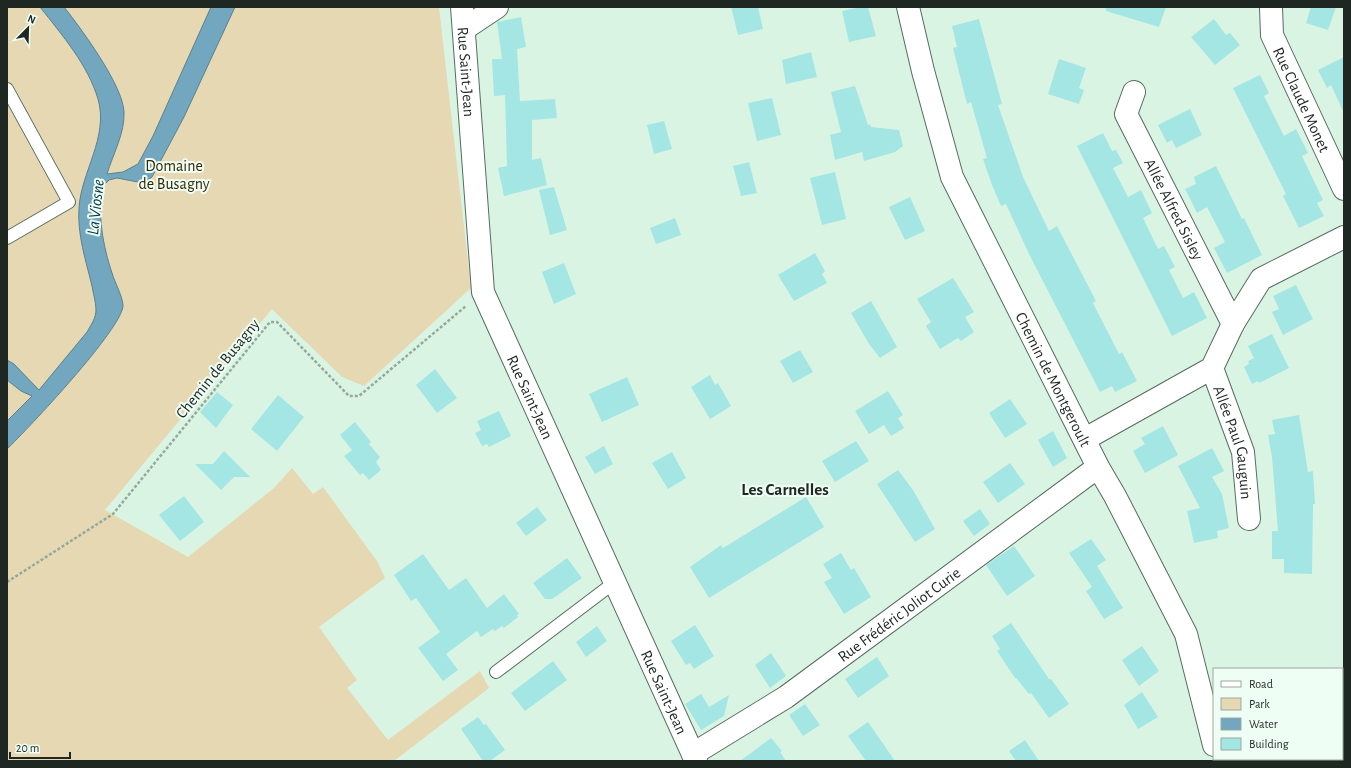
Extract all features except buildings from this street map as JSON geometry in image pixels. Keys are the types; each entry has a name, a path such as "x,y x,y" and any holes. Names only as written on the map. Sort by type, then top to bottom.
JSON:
{"street":[{"name":"Rue Saint-Jean","path":"462,7 483,292 695,757"},
{"path":"464,29 497,7"},
{"name":"Chemin de Montgeroult","path":"908,7 923,71 952,177 1098,467 1115,496 1186,634 1213,741"},
{"name":"Rue Claude Monet","path":"1271,7 1272,35 1344,189"},
{"name":"Allée Alfred Sisley","path":"1134,92 1126,114 1233,324"},
{"path":"1085,439 1212,368 1233,324 1261,279 1344,237"},
{"name":"Allée Paul Gauguin","path":"1212,368 1243,452 1248,518"},
{"name":"Rue Frédéric Joliot Curie","path":"695,757 786,696 1098,467"}],"lane":[{"path":"7,89 69,202 7,238"},
{"path":"496,672 615,582"}],"path":[{"name":"Chemin de Busagny","path":"7,582 113,514 270,322 277,322 349,396 359,396 483,292"}],"green space":[{"name":"Domaine de Busagny","path":"7,7 439,7 471,288 364,386 342,377 272,309 105,510 188,557 274,488 292,468 313,494 323,487 377,561 385,578 319,627 357,680 347,688 388,740 480,671 489,688 394,761 7,761"}],"water":[{"name":"La Viosne","path":"40,7 64,7 102,60 117,88 122,101 124,120 121,136 107,174 123,172 138,164 153,136 211,7 235,7 184,117 152,177 143,183 117,178 109,180 103,186 101,197 102,230 109,263 123,305 119,317 108,334 73,378 34,422 7,449 7,421 32,396 21,391 7,380 7,360 14,364 39,390 87,332 96,313 92,286 79,228 79,208 84,181 100,127 98,99 94,86 81,62"}],"district":[{"name":"Les Carnelles","path":"785,489"}]}
